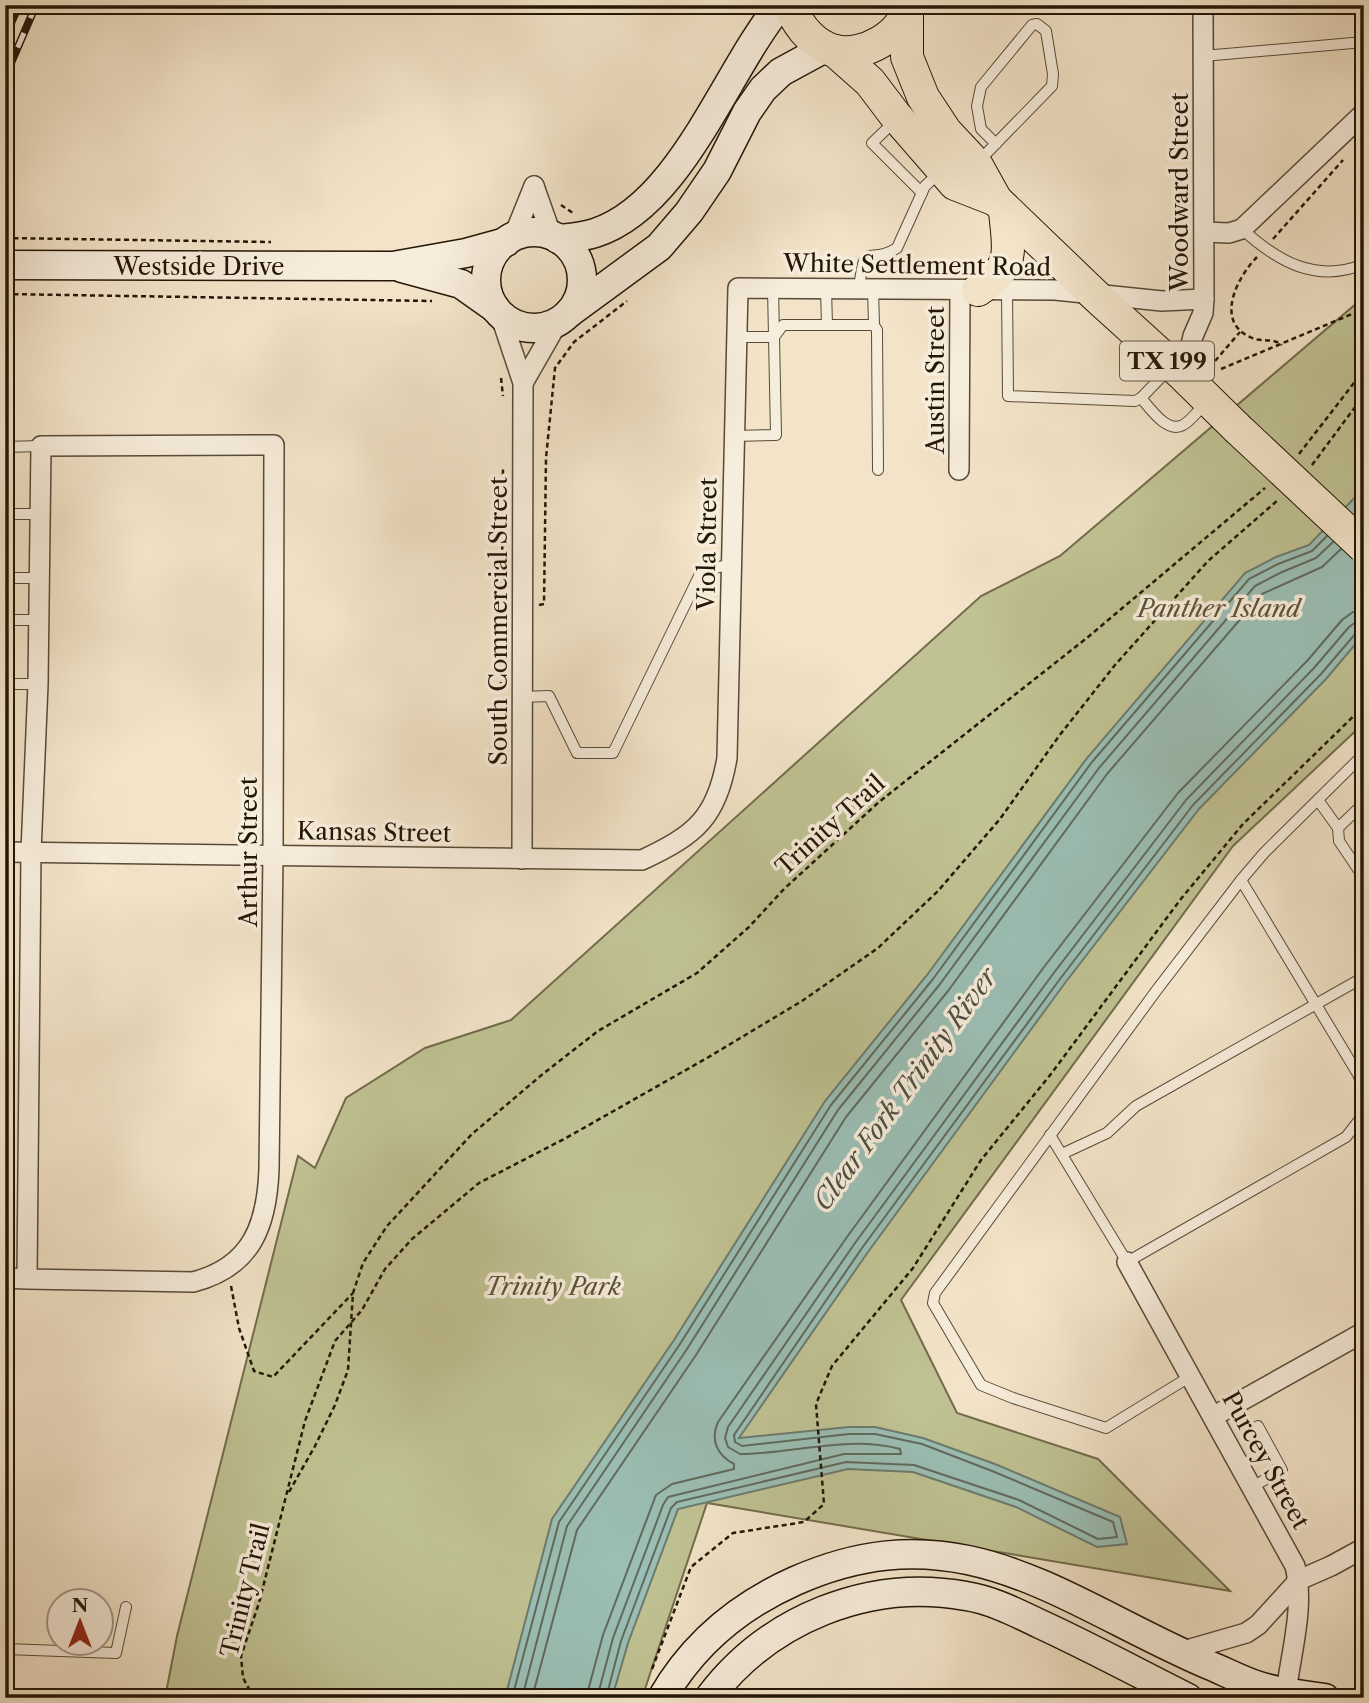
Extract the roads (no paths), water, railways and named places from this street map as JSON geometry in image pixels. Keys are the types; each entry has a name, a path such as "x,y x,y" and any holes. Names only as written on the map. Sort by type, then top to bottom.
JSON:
{"main road":[{"path":"555,238 595,233 621,221 659,190 780,5"},
{"path":"789,5 797,23 810,38 831,49"},
{"path":"563,317 576,303 581,289 577,259 568,247 555,238 540,233 525,233 509,240 491,258 487,271 486,285 498,311 515,324 528,328 542,327 563,317 659,247 690,212 717,171 747,113 763,89 781,72 831,49 867,48 886,39 908,9"},
{"name":"TX 199","path":"908,9 907,57 923,97 946,132 986,154 1000,205"},
{"name":"TX 199","path":"831,49 864,75 898,118 932,182 955,184 1000,205 1364,547"},
{"path":"982,290 1006,265 1008,256 1000,205"},
{"name":"Westside Drive","path":"5,265 393,266 466,253 509,240"},
{"name":"Westside Drive","path":"393,266 461,284 498,311"},
{"path":"655,1688 676,1674 703,1643 738,1612 781,1587 804,1577 855,1562 887,1557 949,1556 988,1563 1037,1581 1180,1652 1260,1686 1285,1695 1325,1698"},
{"path":"709,1698 726,1675 784,1627 859,1598 910,1592 967,1596 1002,1606 1098,1650 1188,1698"}],"street":[{"name":"Woodward Street","path":"1178,371 1203,313 1204,299 1203,5"},
{"path":"1204,232 1229,233 1242,229 1364,113"},
{"path":"509,240 534,186 555,238"},
{"name":"White Settlement Road","path":"738,288 1055,290 1162,301 1204,299"},
{"name":"Viola Street","path":"717,798 722,788 727,758 738,288"},
{"name":"Austin Street","path":"959,470 982,290"},
{"name":"South Commercial Street","path":"498,311 523,383 522,859"},
{"name":"South Commercial Street","path":"523,383 563,317"},
{"name":"Arthur Street","path":"27,1279 193,1282 228,1268 244,1255 260,1223 268,1189 274,855 274,444 41,446"},
{"path":"5,1278 27,1279 31,852 38,684 41,446"},
{"name":"Kansas Street","path":"5,852 642,860 677,844 708,816 717,798"},
{"name":"Purcey Street","path":"1127,1262 1295,1566 1299,1580 1285,1695"},
{"path":"1214,1416 1364,1332"},
{"path":"1180,1652 1246,1633 1258,1625 1299,1580 1364,1548"}],"lane":[{"path":"1037,24 1046,31 1053,74 1052,86 986,154 977,106 981,87 1032,25 1037,24"},
{"path":"1203,55 1364,42"},
{"path":"878,470 877,330 862,261 867,256 889,253 897,248 932,182"},
{"path":"1242,229 1264,249 1289,264 1314,270 1345,272 1364,264"},
{"path":"734,436 776,435 773,289"},
{"path":"826,289 827,326"},
{"path":"982,290 1008,396 1135,401 1178,371"},
{"path":"774,337 783,326 874,326"},
{"path":"737,337 774,337"},
{"path":"1141,398 1167,424 1173,426 1182,426 1209,400"},
{"path":"5,447 41,446"},
{"path":"5,514 40,514"},
{"path":"521,697 549,696 577,753 613,753 702,570 730,565"},
{"path":"5,578 39,578"},
{"path":"5,620 39,620"},
{"path":"5,684 38,684"},
{"path":"1191,1376 1106,1428 1013,1398 981,1385 933,1303 935,1293 1241,880 1264,853 1364,754"},
{"path":"1318,800 1338,828 1339,841 1364,878"},
{"path":"1338,828 1364,803"},
{"path":"1241,880 1361,1074 1364,1093"},
{"path":"1062,1154 1107,1133 1136,1106 1364,977"},
{"path":"1050,1135 1127,1262 1346,1137 1364,1109"},
{"path":"1252,1486 1282,1470 1258,1426"},
{"path":"5,1648 116,1653 126,1607"}],"water":[{"name":"Clear Fork Trinity River","path":"1364,488 1364,634 1326,679 1199,809 1065,983 868,1252 739,1438 875,1427 923,1438 995,1464 1120,1517 1127,1544 1097,1547 1016,1507 913,1472 848,1469 678,1509 628,1643 612,1698 505,1698 552,1519 674,1340 825,1101 927,975 1087,758 1245,573 1276,557 1309,545"}],"railway":[{"path":"5,37 19,5"},
{"path":"5,77 36,5"}],"park label":[{"name":"Panther Island","path":"1219,608"},
{"name":"Trinity Park","path":"553,1286"}]}
